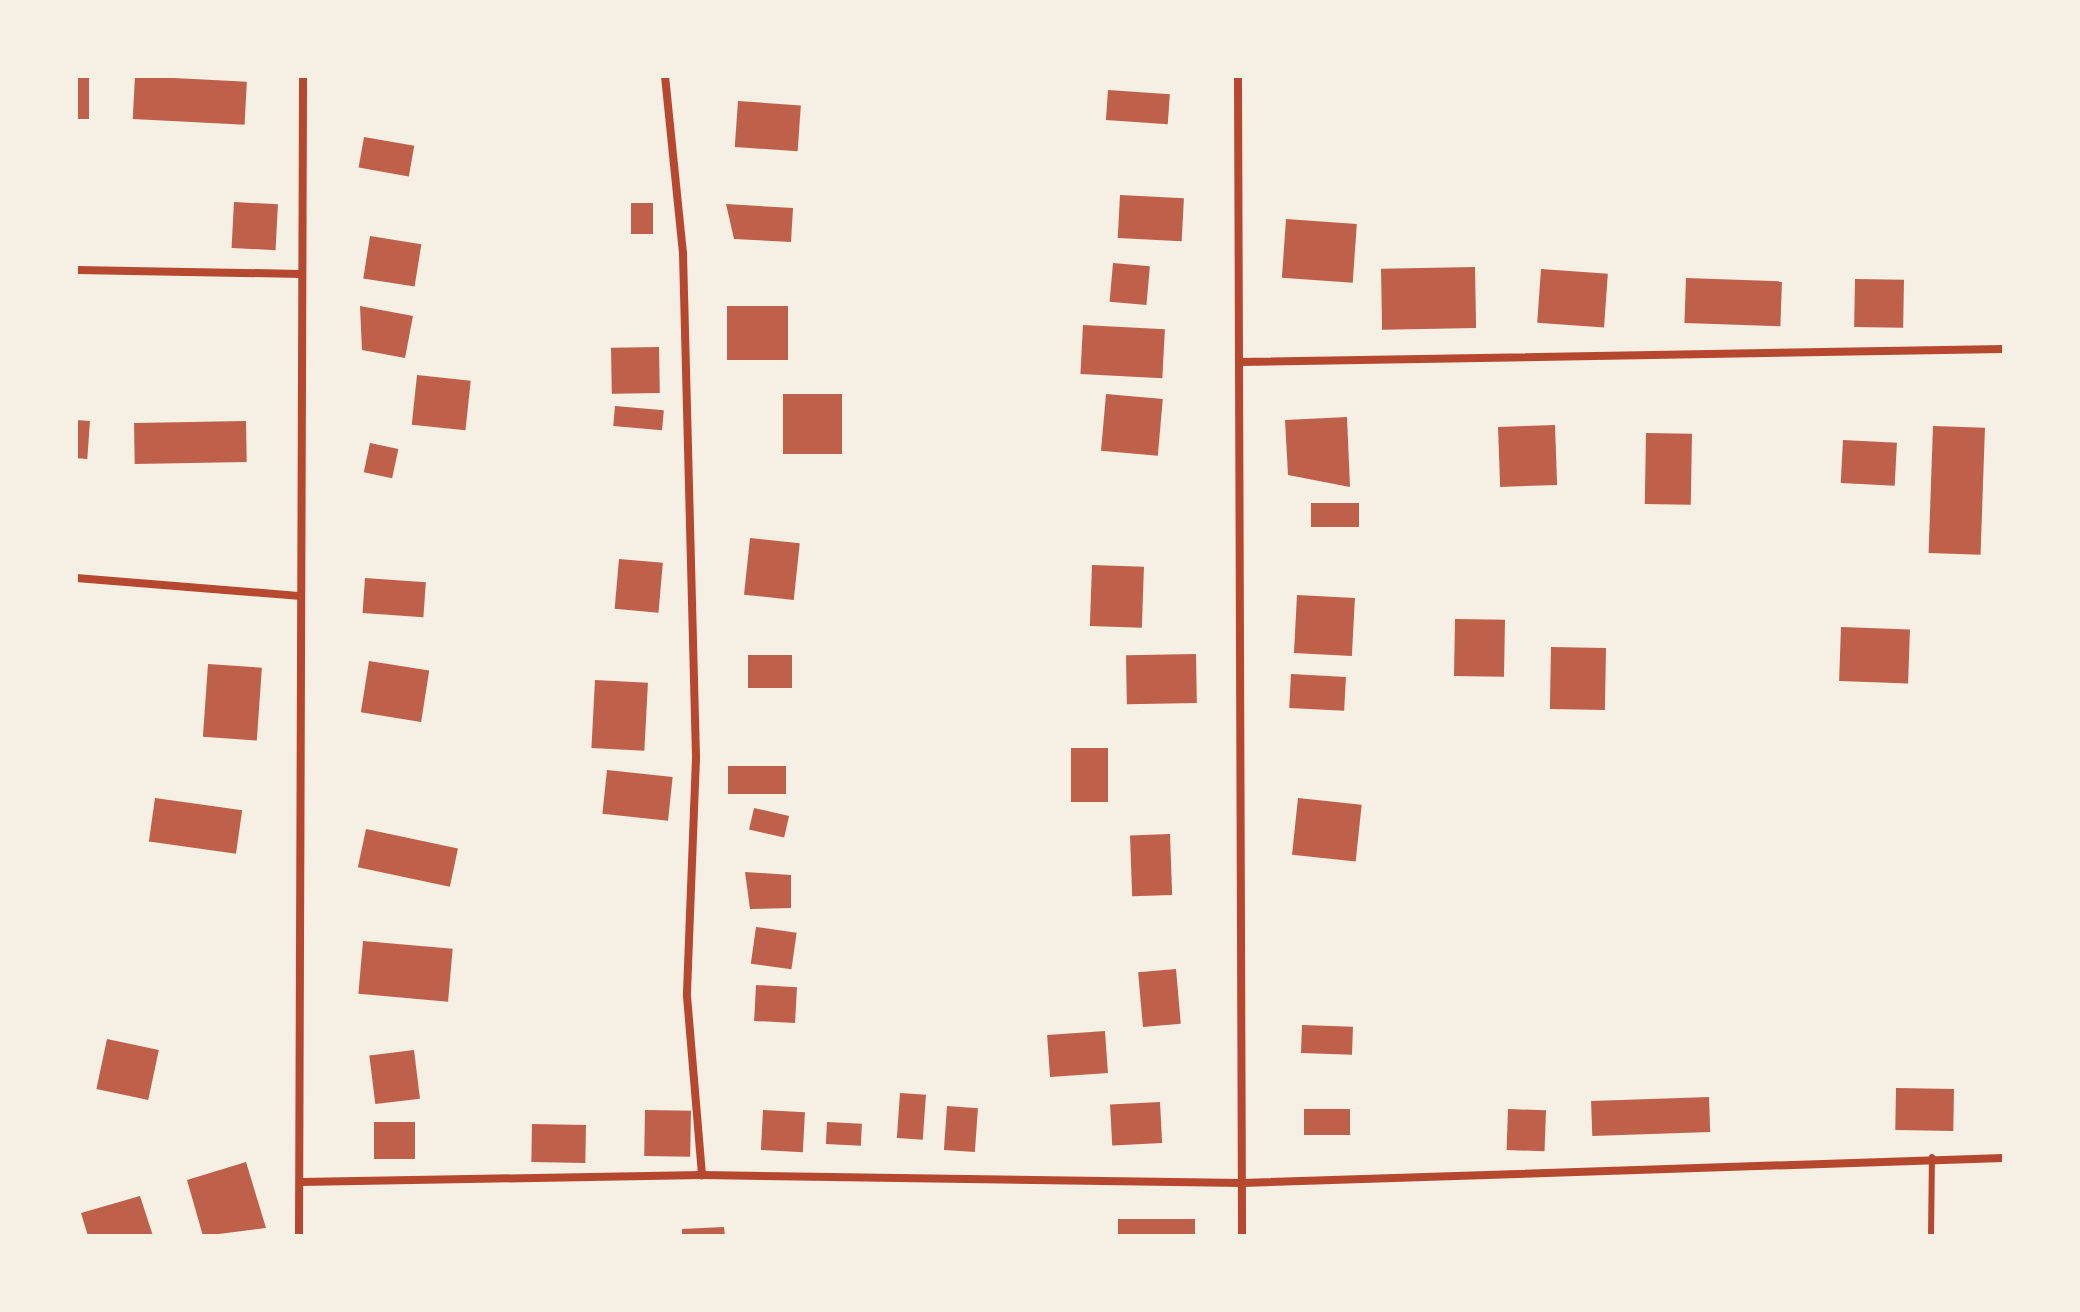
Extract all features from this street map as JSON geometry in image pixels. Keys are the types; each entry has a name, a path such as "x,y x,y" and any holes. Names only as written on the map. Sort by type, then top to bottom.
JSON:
{"street":[{"path":"299,1236 298,596 303,76"},
{"path":"665,76 683,254 696,758 687,996 702,1175"},
{"path":"1238,76 1242,1236"},
{"path":"76,270 301,274"},
{"path":"1239,362 2004,349"},
{"path":"76,578 298,596"},
{"path":"301,1182 702,1175 1242,1183 1932,1157 2004,1158"}],"lane":[{"path":"1931,1236 1932,1157"}],"building":[{"path":"76,76 89,76 89,119 76,119"},
{"path":"135,76 247,82 245,125 133,119"},
{"path":"1108,90 1170,94 1168,124 1106,120"},
{"path":"738,101 801,105 798,151 735,147"},
{"path":"364,137 414,146 409,176 359,168"},
{"path":"1120,195 1184,198 1182,241 1118,238"},
{"path":"234,202 278,204 276,250 232,248"},
{"path":"631,203 653,203 653,234 631,234"},
{"path":"726,204 793,208 791,242 734,239"},
{"path":"1286,219 1357,224 1353,283 1282,278"},
{"path":"370,236 421,244 415,287 363,278"},
{"path":"1113,263 1150,266 1146,305 1110,302"},
{"path":"1475,267 1476,328 1382,330 1381,269"},
{"path":"1541,269 1608,274 1604,328 1537,323"},
{"path":"1686,278 1782,281 1780,326 1684,323"},
{"path":"1855,279 1904,280 1903,328 1854,327"},
{"path":"360,306 413,316 405,358 362,350"},
{"path":"727,306 788,306 788,360 727,360"},
{"path":"1083,325 1165,329 1162,378 1080,374"},
{"path":"659,347 660,393 612,394 611,348"},
{"path":"417,375 471,381 465,430 412,425"},
{"path":"783,394 842,394 842,454 783,454"},
{"path":"1106,394 1163,399 1158,456 1101,451"},
{"path":"615,406 664,410 662,430 613,426"},
{"path":"1347,417 1350,487 1288,475 1285,420"},
{"path":"76,420 90,421 87,459 76,458"},
{"path":"246,421 247,462 135,464 134,423"},
{"path":"1555,425 1557,485 1500,487 1498,427"},
{"path":"1933,426 1985,428 1981,555 1929,553"},
{"path":"1646,433 1692,434 1691,505 1645,504"},
{"path":"1843,440 1897,443 1895,486 1841,483"},
{"path":"370,443 398,449 392,478 364,472"},
{"path":"1311,503 1359,503 1359,527 1311,527"},
{"path":"750,538 800,543 794,600 744,595"},
{"path":"619,559 663,563 658,613 615,609"},
{"path":"1092,565 1144,567 1142,628 1090,626"},
{"path":"365,578 426,582 423,617 363,613"},
{"path":"1297,595 1355,598 1352,656 1294,653"},
{"path":"1455,619 1505,620 1504,677 1454,676"},
{"path":"1841,627 1910,629 1908,683 1839,681"},
{"path":"1551,647 1606,648 1605,710 1550,709"},
{"path":"1196,654 1197,703 1127,704 1126,655"},
{"path":"748,655 792,655 792,688 748,688"},
{"path":"369,661 429,671 421,722 361,712"},
{"path":"208,664 262,668 257,741 203,737"},
{"path":"1291,674 1346,677 1344,711 1289,708"},
{"path":"595,680 648,683 644,751 591,748"},
{"path":"1071,748 1108,748 1108,802 1071,802"},
{"path":"728,766 786,766 786,794 728,794"},
{"path":"607,770 673,777 668,821 602,814"},
{"path":"155,798 242,810 236,854 149,842"},
{"path":"1298,798 1362,805 1356,861 1292,855"},
{"path":"754,808 789,816 784,838 749,829"},
{"path":"366,829 458,849 450,887 358,867"},
{"path":"1170,834 1172,895 1132,896 1130,835"},
{"path":"745,872 791,875 791,908 750,909"},
{"path":"756,927 797,933 791,969 751,964"},
{"path":"363,941 453,949 448,1002 358,994"},
{"path":"1176,969 1181,1024 1143,1027 1138,972"},
{"path":"756,985 797,987 795,1023 754,1021"},
{"path":"1302,1025 1353,1027 1352,1055 1301,1053"},
{"path":"1105,1031 1108,1073 1050,1077 1047,1035"},
{"path":"107,1039 159,1050 148,1100 96,1089"},
{"path":"414,1050 420,1099 375,1104 369,1055"},
{"path":"1896,1088 1954,1089 1953,1131 1895,1130"},
{"path":"900,1093 926,1095 923,1140 897,1138"},
{"path":"1709,1097 1710,1132 1592,1136 1591,1101"},
{"path":"1160,1102 1162,1143 1112,1146 1110,1105"},
{"path":"947,1106 978,1108 975,1152 944,1150"},
{"path":"1304,1109 1350,1109 1350,1135 1304,1135"},
{"path":"1508,1109 1546,1110 1545,1151 1507,1150"},
{"path":"645,1110 691,1111 690,1157 644,1156"},
{"path":"763,1110 805,1112 803,1152 761,1150"},
{"path":"374,1122 415,1122 415,1159 374,1159"},
{"path":"827,1122 862,1124 861,1146 826,1144"},
{"path":"532,1124 586,1125 585,1163 531,1162"},
{"path":"246,1162 266,1228 203,1236 187,1180"},
{"path":"140,1196 153,1236 88,1236 81,1213"},
{"path":"1118,1219 1195,1219 1195,1236 1118,1236"},
{"path":"724,1227 725,1236 682,1236 682,1229"}]}
